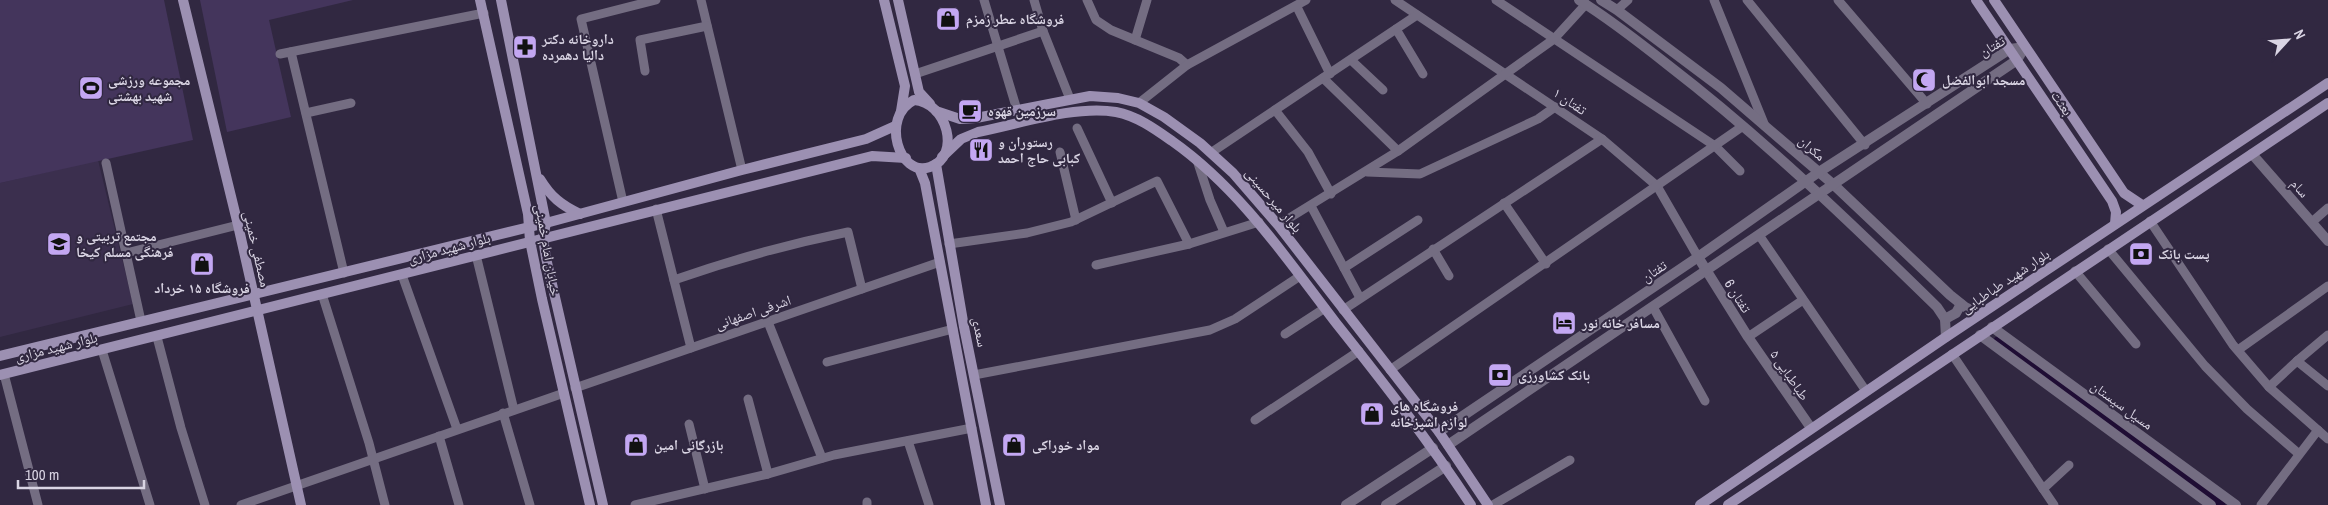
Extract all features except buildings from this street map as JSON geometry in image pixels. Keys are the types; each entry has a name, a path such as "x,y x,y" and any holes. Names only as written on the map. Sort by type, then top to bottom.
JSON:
{"main road":[{"name":"مصطفی خمینی","path":"183,0 238,226 301,505"},
{"name":"خیابان امام خمینی","path":"480,0 529,227 530,242 590,505"},
{"name":"خیابان امام خمینی","path":"501,0 546,223 543,238 574,388 603,505"},
{"path":"884,0 905,86 895,126 896,140 906,158 919,168 928,168 939,161 947,143 946,129 934,108 919,92 898,0"},
{"name":"بعثت","path":"1976,0 2112,201 2116,212 2115,224"},
{"name":"بعثت","path":"1994,0 2124,193 2142,206"},
{"name":"بلوار شهید طباطبایی","path":"1700,505 1810,428 2328,82"},
{"name":"بلوار میرحسینی","path":"934,108 960,119 1090,96 1118,98 1139,103 1164,117 1212,152 1233,172 1278,225 1439,432 1488,505"},
{"path":"900,111 906,104 914,100 923,101 934,108"},
{"path":"1728,505 2328,103"},
{"name":"بلوار میرحسینی","path":"939,161 961,140 978,132 1091,110 1115,112 1133,117 1156,129 1197,159 1221,181 1258,222 1433,448 1471,505"},
{"name":"بلوار شهید مزاری","path":"0,356 546,223 866,139 895,126"},
{"name":"بلوار شهید مزاری","path":"2,374 157,337 656,209 872,156 906,158"},
{"name":"سعدی","path":"939,161 949,244 1000,505"},
{"name":"سعدی","path":"919,168 925,183 986,505"},
{"path":"536,173 548,193 561,205 580,214"},
{"path":"2112,201 2124,193"},
{"path":"2064,258 2075,271"}],"street":[{"path":"623,202 581,18 656,0"},
{"path":"701,0 742,170"},
{"path":"984,0 996,46 1017,110"},
{"path":"1034,0 1043,31 1070,99"},
{"path":"1088,0 1096,20 1111,30 1179,58 1187,65"},
{"path":"1135,40 1147,0"},
{"path":"1139,103 1187,65 1297,7 1306,0"},
{"name":"تفتان ۱","path":"1395,0 1602,139 1657,186 1698,258"},
{"path":"1496,0 1715,146 1740,171"},
{"name":"مکران","path":"1602,0 1721,88 1834,185 1961,304 1980,314"},
{"path":"1617,10 1628,0"},
{"path":"1714,0 1765,126"},
{"path":"1747,0 1865,145"},
{"path":"1838,0 1927,104"},
{"path":"1278,225 1398,151 1554,39 1583,2"},
{"name":"مکران","path":"1583,2 1623,30 1744,126 1807,180 1937,306 1945,319"},
{"path":"1297,7 1326,76 1398,151"},
{"path":"280,54 484,13"},
{"path":"1212,152 1418,15"},
{"path":"645,71 640,40 707,26"},
{"path":"1396,29 1423,74"},
{"path":"915,74 1043,31"},
{"name":"تفتان","path":"1439,432 1698,258 1819,172 1865,145 2010,49 2026,47"},
{"name":"تفتان","path":"1448,445 2017,60 2026,47"},
{"path":"291,52 344,273"},
{"path":"1351,60 1383,90"},
{"path":"306,113 351,103"},
{"path":"1366,172 1420,174 1538,119 1555,107"},
{"path":"1276,110 1308,152 1330,194"},
{"path":"1390,370 1744,126"},
{"path":"1078,128 1112,203"},
{"path":"1343,310 1602,139"},
{"path":"1060,152 1076,220"},
{"name":"سام","path":"2252,154 2328,241"},
{"path":"1197,159 1210,200 1224,232"},
{"path":"106,163 141,321"},
{"path":"949,244 1027,233 1076,220 1158,181 1189,244"},
{"path":"1504,203 1546,264"},
{"path":"1311,206 1360,298"},
{"path":"2312,222 2328,208"},
{"path":"656,209 691,348"},
{"path":"1344,268 1418,220"},
{"path":"2150,221 2238,350 2269,387 2328,438"},
{"path":"1096,265 1189,244 1258,222"},
{"path":"126,252 238,226"},
{"path":"674,280 716,265 791,244 848,232 862,289"},
{"path":"1759,235 1866,392"},
{"path":"1433,249 1449,276"},
{"path":"2108,249 2205,366 2247,410 2299,454"},
{"path":"476,255 514,410"},
{"name":"تفتان 6","path":"1698,258 1748,337"},
{"name":"اشرفی اصفهانی","path":"574,388 940,262"},
{"path":"2075,271 2136,344"},
{"path":"402,275 457,429"},
{"path":"974,375 1210,330 1236,319 1300,276"},
{"path":"2238,350 2328,286"},
{"path":"322,294 350,378 385,505"},
{"path":"1748,337 1803,300"},
{"path":"1946,337 1945,319 1956,313 1961,304"},
{"path":"1653,307 1705,401"},
{"path":"1285,334 1325,308"},
{"path":"768,322 822,458"},
{"name":"مسیل سیستان","path":"1992,327 2236,505"},
{"path":"826,362 952,329"},
{"name":"مسیل سیستان","path":"1980,335 2211,505"},
{"path":"2269,387 2328,335"},
{"path":"157,337 181,428 205,505"},
{"name":"طباطبایی ۵","path":"1748,337 1810,428"},
{"path":"102,350 150,505"},
{"path":"1255,420 1359,351"},
{"path":"1952,354 2054,505"},
{"path":"2297,361 2328,386"},
{"path":"2,374 38,505"},
{"path":"245,504 564,393"},
{"path":"748,399 768,474"},
{"path":"503,413 530,505"},
{"path":"689,424 705,489"},
{"path":"635,505 768,474 822,458 972,428"},
{"path":"2261,505 2318,430"},
{"path":"438,436 459,505"},
{"path":"908,441 930,505"},
{"path":"1346,505 1433,448"},
{"path":"1494,505 1570,460"},
{"path":"2043,489 2069,465"},
{"path":"1386,505 1446,466"}],"shaded area":[{"name":"مجموعه ورزشی شهید بهشتی","path":"0,0 164,0 193,140 0,183"},
{"name":"مجموعه ورزشی شهید بهشتی","path":"200,0 353,0 269,20 291,117 227,132"},
{"name":"مجتمع تربیتی و فرهنگی مسلم کیخا","path":"98,160 133,304 0,337 0,183"}],"waterway":[{"path":"1998,341 2221,505"}],"place":[{"name":"فروشگاه عطر زمزم","path":"948,19"},
{"name":"داروخانه دکتر دالیا دهمرده","path":"525,47"},
{"name":"مسجد ابوالفضل","path":"1924,80"},
{"name":"مجموعه ورزشی شهید بهشتی","path":"91,88"},
{"name":"سرزمین قهوه","path":"970,111"},
{"name":"رستوران و کبابی حاج احمد","path":"981,150"},
{"name":"مجتمع تربیتی و فرهنگی مسلم کیخا","path":"59,244"},
{"name":"پست بانک","path":"2141,254"},
{"name":"فروشگاه ۱۵ خرداد","path":"202,264"},
{"name":"مسافر خانه نور","path":"1564,323"},
{"name":"بانک کشاورزی","path":"1500,375"},
{"name":"فروشگاه های لوازم اشپزخانه","path":"1372,414"},
{"name":"بازرگانی امین","path":"636,445"},
{"name":"مواد خوراکی","path":"1014,445"}]}
